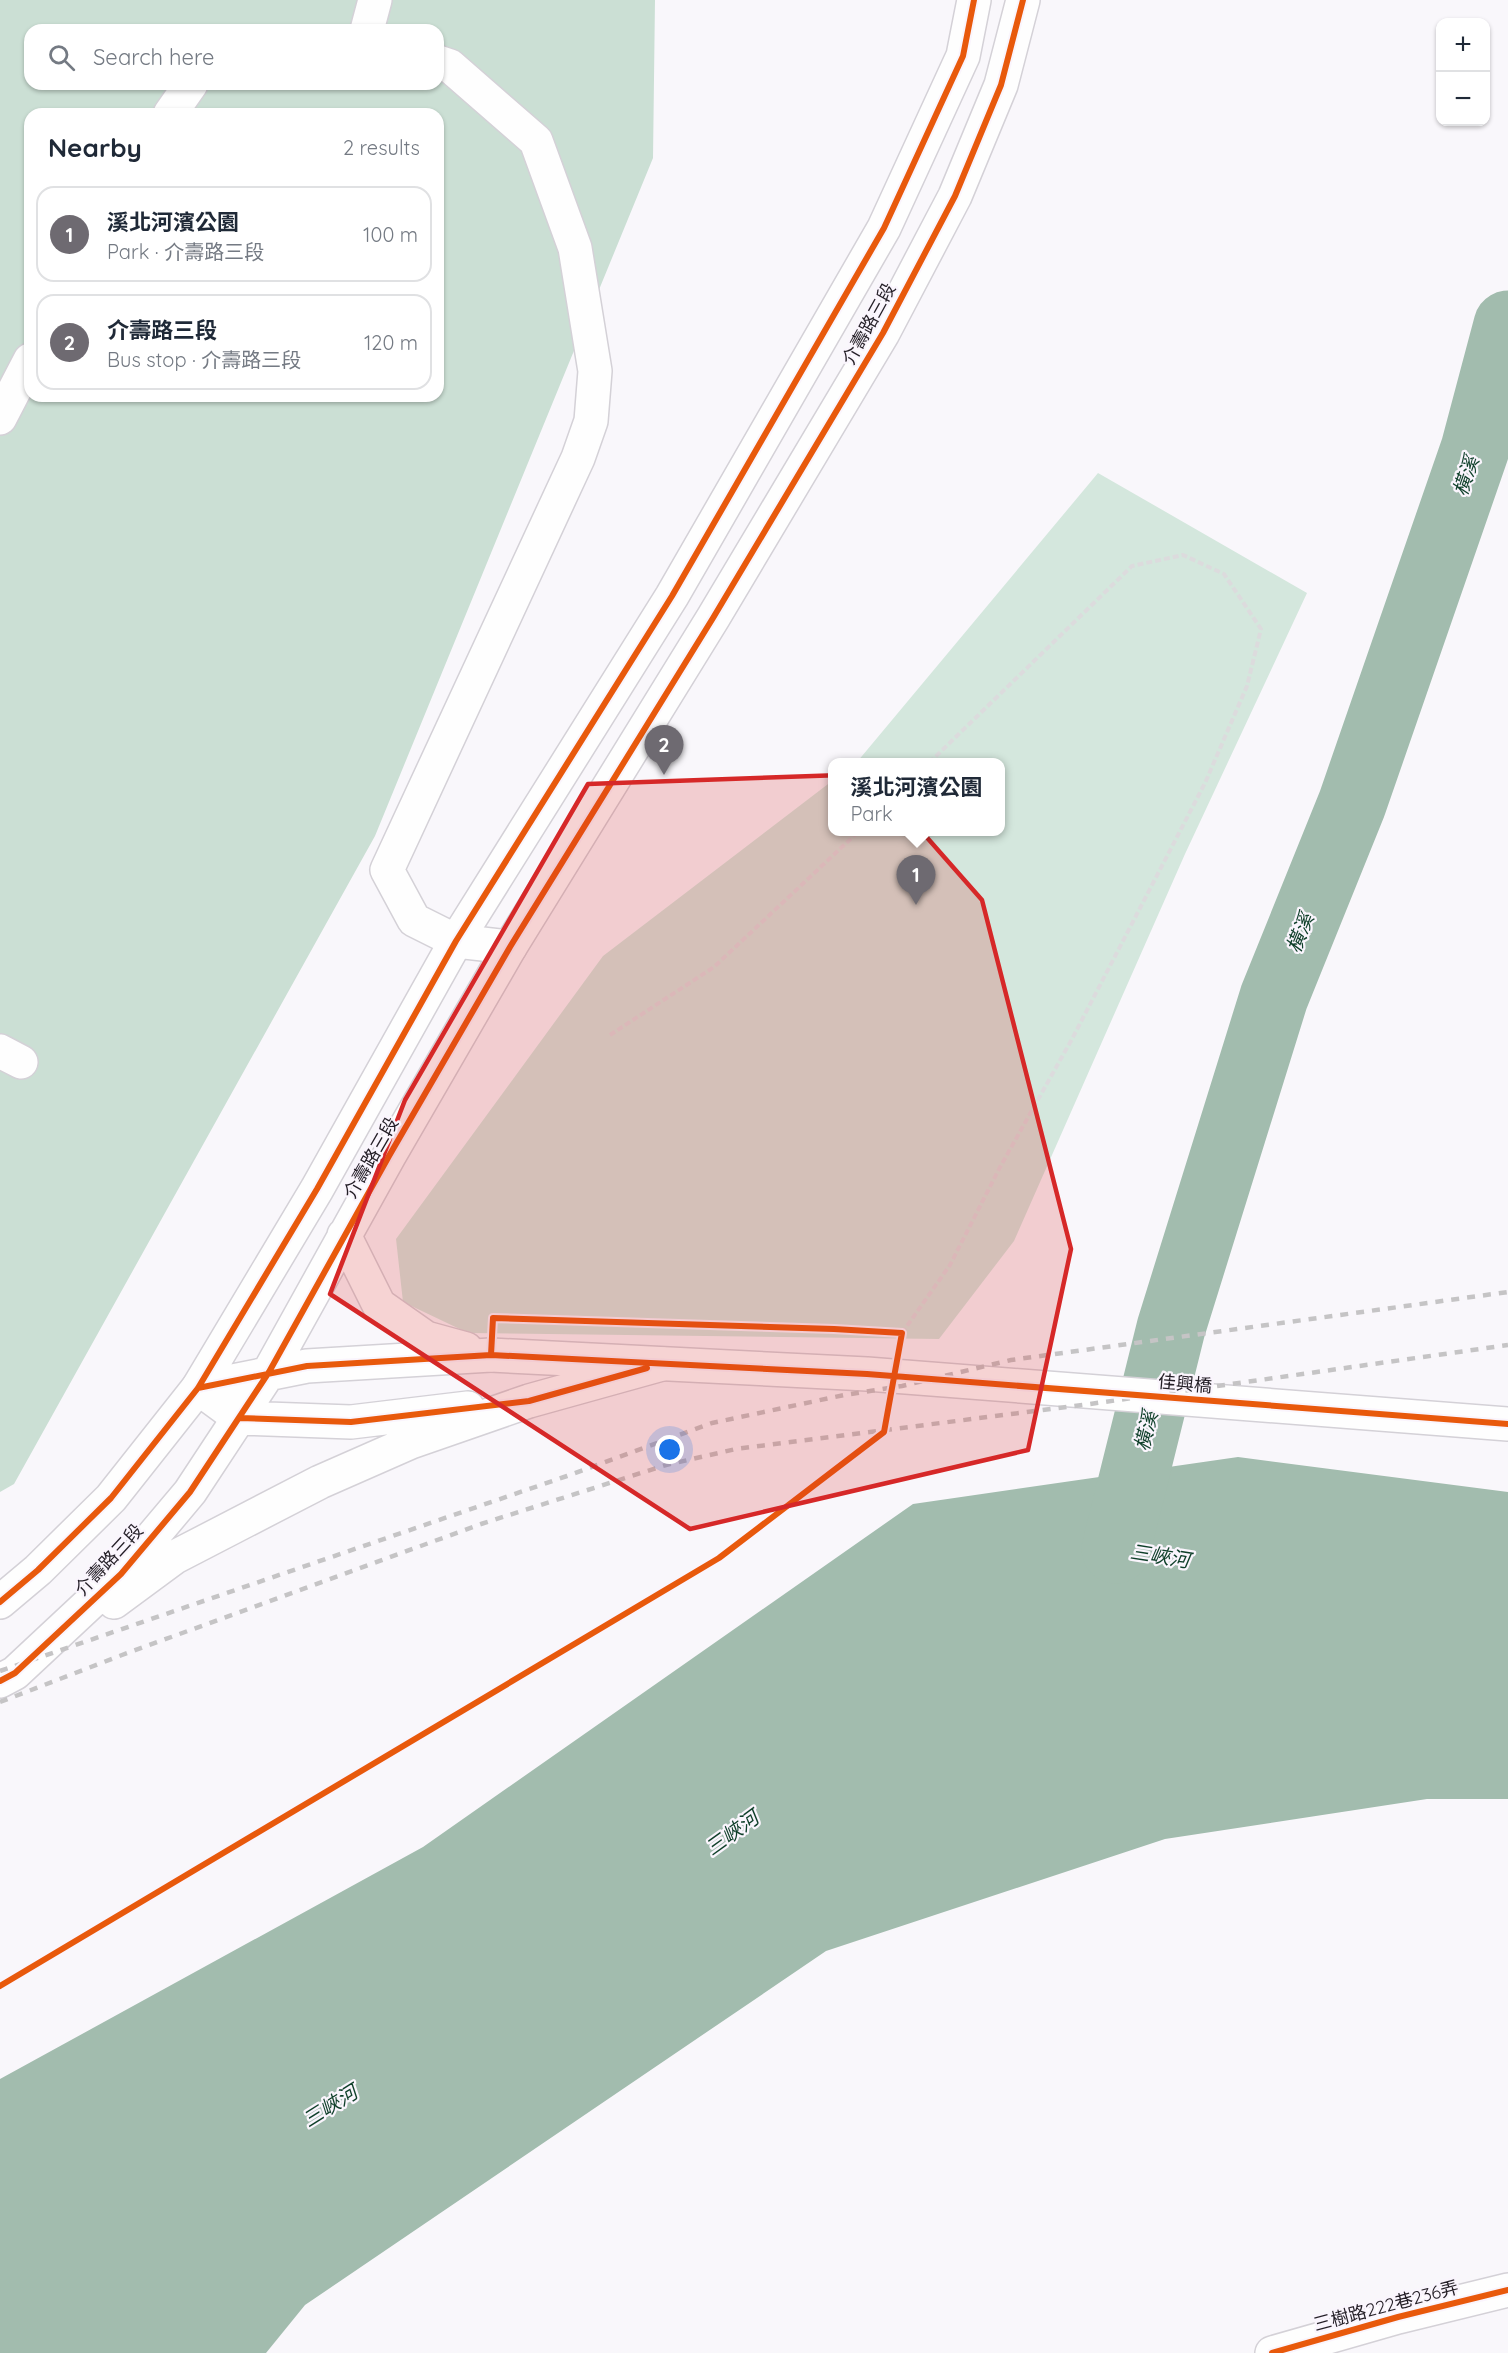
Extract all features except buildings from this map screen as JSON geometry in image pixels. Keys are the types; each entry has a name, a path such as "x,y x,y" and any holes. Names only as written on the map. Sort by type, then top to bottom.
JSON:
{"main road":[{"path":"369,24 375,0"},
{"name":"介壽路三段","path":"0,1602 38,1570 111,1498 198,1388 317,1189 456,941 672,596 884,228 963,56 974,0"},
{"name":"介壽路三段","path":"7,1677 121,1574 190,1492 269,1372 344,1235 510,947 713,618 883,333 955,196 1001,85 1023,0"},
{"path":"444,64 450,66 536,141 575,248 595,371 591,421 578,458 387,870 414,920 456,941 510,947"},
{"path":"174,108 187,90"},
{"path":"0,418 24,372"},
{"path":"344,1235 379,1305 426,1338 492,1355"},
{"path":"198,1388 307,1366 492,1355"},
{"name":"佳興橋","path":"492,1355 867,1374 1504,1424"},
{"path":"7,1677 175,1557 320,1482 411,1442 529,1401 662,1364"},
{"path":"198,1388 238,1418 351,1422 529,1401"},
{"name":"三樹路222巷236弄","path":"1272,2353 1398,2317 1508,2290"}],"path":[{"path":"900,1344 902,1333 950,1265 999,1169 1072,1039 1205,783 1247,686 1261,629 1224,574 1183,555 1132,566 934,758"},
{"path":"610,1035 714,967 853,836"},
{"path":"891,1333 902,1333"}],"highlighted area":[{"path":"871,774 982,900 1071,1249 1028,1450 690,1529 330,1294 405,1100 588,784"}],"shaded area":[{"path":"0,0 655,0 653,158 375,836 14,1484 0,1492"},
{"path":"1098,473 1307,593 1185,854 1014,1241 939,1339 468,1333 403,1302 396,1239 603,956 828,784 828,836 1005,836 1005,758 860,758"}],"water":[{"name":"三峽河","path":"1238,1457 1508,1492 1508,1799 1427,1799 1165,1839 826,1951 305,2305 266,2353 0,2353 0,2079 423,1847 913,1504"}],"waterway":[{"name":"橫溪","path":"1116,1549 1171,1328 1274,997 1352,804 1475,449 1508,325"}],"railway":[{"path":"0,1671 567,1476 712,1423 844,1395 902,1386 1011,1360 1508,1292"},
{"path":"0,1702 481,1524 666,1465 736,1449 1090,1404 1508,1345"}],"cycle path":[{"path":"0,1602 38,1570 111,1498 198,1388 317,1189 456,941 672,596 884,228 963,56 974,0"},
{"path":"0,1681 15,1673 121,1574 190,1492 269,1372 389,1156 510,947 713,618 883,333 955,196 1001,85 1023,0"},
{"path":"0,1986 719,1558 884,1432 902,1333 493,1318 491,1355"},
{"path":"198,1388 307,1366 491,1355 867,1374 1508,1424"},
{"path":"239,1418 351,1422 529,1401 647,1368"},
{"path":"1272,2353 1398,2317 1508,2290"}],"place":[{"name":"介壽路三段","path":"664,775"},
{"name":"溪北河濱公園","path":"916,905"}]}
